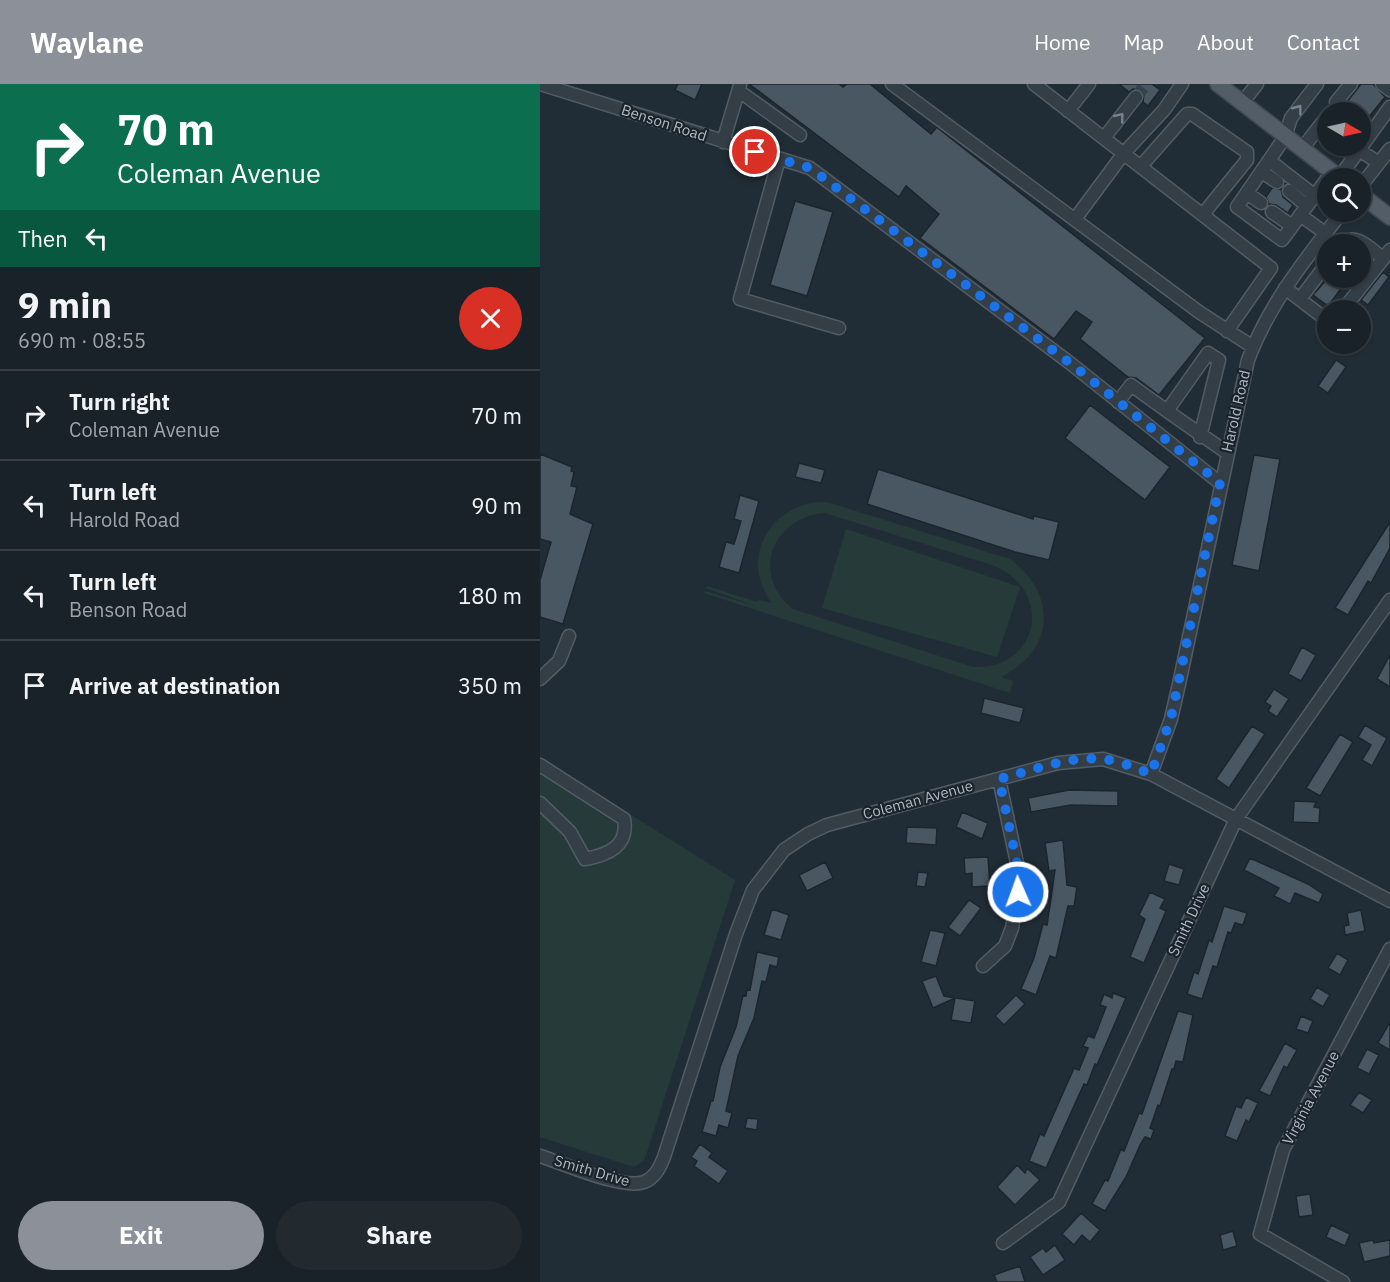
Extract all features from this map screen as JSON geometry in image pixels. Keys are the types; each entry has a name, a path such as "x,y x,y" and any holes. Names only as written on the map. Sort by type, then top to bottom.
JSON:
{"main road":[{"path":"1218,84 1327,168"},
{"path":"1371,202 1390,217"}],"street":[{"name":"Benson Road","path":"540,84 810,168 1118,402 1220,483"},
{"path":"892,84 1227,331 1253,347"},
{"path":"1034,84 1204,213 1271,268 1227,331"},
{"path":"1068,111 1089,84"},
{"path":"1075,219 1124,153 1164,110 1182,84"},
{"path":"1242,103 1257,84"},
{"path":"1317,84 1291,118 1285,136 1237,207 1282,240 1307,205 1317,195"},
{"path":"1337,102 1351,84"},
{"path":"1382,84 1390,90"},
{"path":"723,142 740,88 800,135"},
{"path":"1104,138 1136,97"},
{"path":"1371,133 1390,107"},
{"path":"1141,166 1187,114 1192,114 1247,152 1247,160 1204,213"},
{"path":"1302,149 1317,129"},
{"path":"1371,174 1390,149"},
{"path":"1344,168 1354,156"},
{"path":"1368,156 1379,163"},
{"path":"779,159 740,299 839,328"},
{"path":"1241,168 1262,171 1277,182"},
{"path":"1262,171 1307,205"},
{"path":"1289,191 1307,205 1325,233"},
{"path":"1247,193 1261,203"},
{"path":"1272,212 1292,226"},
{"name":"Harold Road","path":"1151,774 1171,718 1226,452 1253,347 1267,316 1285,288 1334,222"},
{"path":"1350,300 1387,254 1371,246"},
{"path":"1300,299 1317,277"},
{"path":"1285,288 1317,312"},
{"path":"1167,411 1208,353 1219,360 1200,437"},
{"path":"1118,402 1131,385 1200,437 1226,452"},
{"name":"Smith Drive","path":"1003,1243 1059,1202 1236,819 1390,600"},
{"path":"540,679 559,661 569,636"},
{"name":"Coleman Avenue","path":"644,1182 656,1173 664,1157 753,890 774,860 793,843 827,825 1058,764 1090,759 1114,761 1151,774 1390,901"},
{"path":"540,765 624,819 627,832 619,846 605,855 585,859 570,832 540,803"},
{"path":"983,966 1005,946 1012,928 1018,892 1017,863 999,779"},
{"name":"Virginia Avenue","path":"1343,1282 1260,1234 1283,1150 1390,949"},
{"name":"Smith Drive","path":"540,1156 615,1180 644,1182"}],"green space":[{"path":"827,502 1010,559 1026,573 1036,588 1042,605 1044,621 1040,637 1032,652 1019,666 1001,677 1013,681 1010,693 704,593 705,591 755,606 706,588 707,586 757,602 758,600 771,603 758,568 763,541 769,530 788,512 813,503","holes":["825,513 992,565 1012,576 1025,591 1031,609 1031,626 1025,642 1013,656 996,664 973,667 793,609 780,595 772,580 770,564 773,549 780,536 792,525 807,517"]},
{"path":"846,529 1020,587 997,657 822,608"},
{"path":"540,758 735,880 644,1161 634,1167 540,1137"}],"building":[{"path":"678,84 702,84 695,100 675,90"},
{"path":"749,84 839,84 843,87 847,84 870,84 931,134 937,127 1205,338 1159,395 1136,378 1128,377 1080,339 1092,322 1076,311 1054,339 920,238 939,214 906,186 899,197"},
{"path":"1119,84 1152,84 1160,90 1148,106 1143,102 1144,94 1141,90 1133,89 1129,92"},
{"path":"1361,84 1373,84 1385,97 1371,114 1371,102 1347,102"},
{"path":"1272,188 1281,189 1283,197 1293,205 1288,213 1276,205 1269,204 1266,197"},
{"path":"795,201 833,212 807,296 770,285"},
{"path":"1383,272 1389,277 1371,301 1361,300"},
{"path":"1319,288 1342,288 1332,300 1320,300 1313,295"},
{"path":"1336,360 1346,367 1328,393 1318,386"},
{"path":"1090,405 1170,467 1145,500 1065,438"},
{"path":"540,454 572,467 571,471 574,472 571,486 577,487 570,514 593,524 563,624 540,617 540,580 551,542 540,539"},
{"path":"1254,455 1280,459 1259,571 1232,565"},
{"path":"799,463 825,470 821,483 795,477"},
{"path":"878,469 1033,519 1034,516 1059,522 1049,560 1015,552 867,504"},
{"path":"740,495 759,501 739,573 719,567 726,542 734,544 741,521 734,519"},
{"path":"1390,522 1390,548 1371,583 1368,581 1348,615 1335,608"},
{"path":"1302,647 1316,655 1301,681 1288,674"},
{"path":"1390,655 1390,687 1377,679"},
{"path":"1274,689 1289,699 1277,717 1268,711 1271,706 1265,702"},
{"path":"984,698 1024,708 1020,723 981,713"},
{"path":"1365,725 1387,738 1372,766 1362,760 1371,745 1358,737"},
{"path":"1252,726 1265,734 1229,788 1216,779"},
{"path":"1340,734 1353,742 1320,796 1306,788"},
{"path":"1069,790 1118,791 1118,806 1071,805 1031,812 1028,798"},
{"path":"1294,801 1316,802 1314,807 1320,808 1319,823 1293,822"},
{"path":"962,812 988,823 982,839 956,827"},
{"path":"907,827 937,828 936,845 906,843"},
{"path":"1063,840 1067,885 1077,887 1074,906 1068,906 1056,958 1050,956 1036,995 1021,989 1034,958 1043,924 1047,925 1055,870 1049,871 1045,843"},
{"path":"988,857 990,886 972,887 972,873 965,874 964,858"},
{"path":"1250,858 1308,884 1323,894 1319,903 1295,893 1290,904 1274,896 1279,888 1244,870"},
{"path":"825,862 833,878 807,891 799,875"},
{"path":"1169,864 1184,869 1179,885 1164,881"},
{"path":"918,872 928,873 925,887 916,886"},
{"path":"1150,892 1165,899 1160,908 1166,911 1144,963 1130,957 1145,919 1139,915"},
{"path":"969,900 981,908 960,936 948,927"},
{"path":"1224,906 1247,913 1243,925 1235,923 1231,933 1228,932 1217,967 1213,966 1202,999 1187,994 1194,972 1198,974 1209,940 1212,942"},
{"path":"772,909 789,915 781,940 764,935"},
{"path":"1361,910 1365,931 1345,935 1344,926 1349,925 1347,913"},
{"path":"930,930 945,933 936,966 921,962"},
{"path":"757,952 779,957 777,967 770,965 766,982 762,981 754,1018 738,1056 726,1111 732,1113 728,1128 719,1125 716,1136 702,1132 711,1101 713,1101 720,1067 736,1027 743,995 746,996 747,989 750,990"},
{"path":"1337,953 1348,960 1340,975 1328,968"},
{"path":"936,976 944,996 975,1001 971,1023 951,1020 955,998 933,1008 922,981"},
{"path":"1317,987 1330,995 1323,1007 1310,999"},
{"path":"1113,993 1126,998 1097,1065 1095,1064 1087,1085 1084,1084 1046,1168 1029,1161 1040,1134 1044,1136 1074,1068 1079,1070 1088,1048 1083,1046 1088,1036 1094,1038 1106,1007 1100,1005 1104,994 1112,998"},
{"path":"1016,995 1025,1004 1004,1025 995,1016"},
{"path":"1178,1011 1193,1015 1183,1062 1176,1061 1172,1069 1150,1128 1154,1130 1151,1139 1145,1137 1126,1177 1105,1211 1092,1204 1105,1180 1108,1181 1121,1149 1124,1151 1139,1113 1142,1114"},
{"path":"1301,1016 1313,1021 1308,1033 1296,1029"},
{"path":"1390,1022 1390,1050 1378,1043"},
{"path":"1285,1043 1297,1050 1287,1068 1284,1066 1270,1096 1259,1091"},
{"path":"1367,1049 1379,1055 1369,1074 1357,1068"},
{"path":"1359,1092 1372,1100 1363,1113 1350,1105"},
{"path":"1246,1097 1258,1103 1249,1122 1246,1120 1237,1141 1225,1136 1236,1106 1241,1108"},
{"path":"747,1118 758,1119 757,1130 745,1128"},
{"path":"700,1144 712,1153 709,1157 728,1171 719,1184 694,1166 697,1161 691,1157"},
{"path":"1017,1165 1025,1173 1027,1168 1040,1180 1015,1205 997,1187"},
{"path":"1310,1194 1313,1215 1299,1217 1296,1196"},
{"path":"1081,1213 1100,1230 1090,1242 1082,1235 1074,1245 1062,1234"},
{"path":"1331,1225 1350,1234 1345,1246 1326,1237"},
{"path":"1233,1231 1237,1246 1223,1250 1220,1235"},
{"path":"1373,1240 1374,1243 1390,1240 1390,1256 1364,1262 1359,1243"},
{"path":"1055,1245 1065,1260 1043,1275 1030,1257 1043,1248 1046,1252"},
{"path":"1020,1266 1025,1282 997,1282 994,1275"}],"tunnel":[{"path":"1136,97 1146,84"}],"route":[{"path":"755,152 810,168 1070,363 1220,483 1171,718 1151,774 1114,761 1090,759 1058,764 999,779 1017,863 1018,892"}]}
